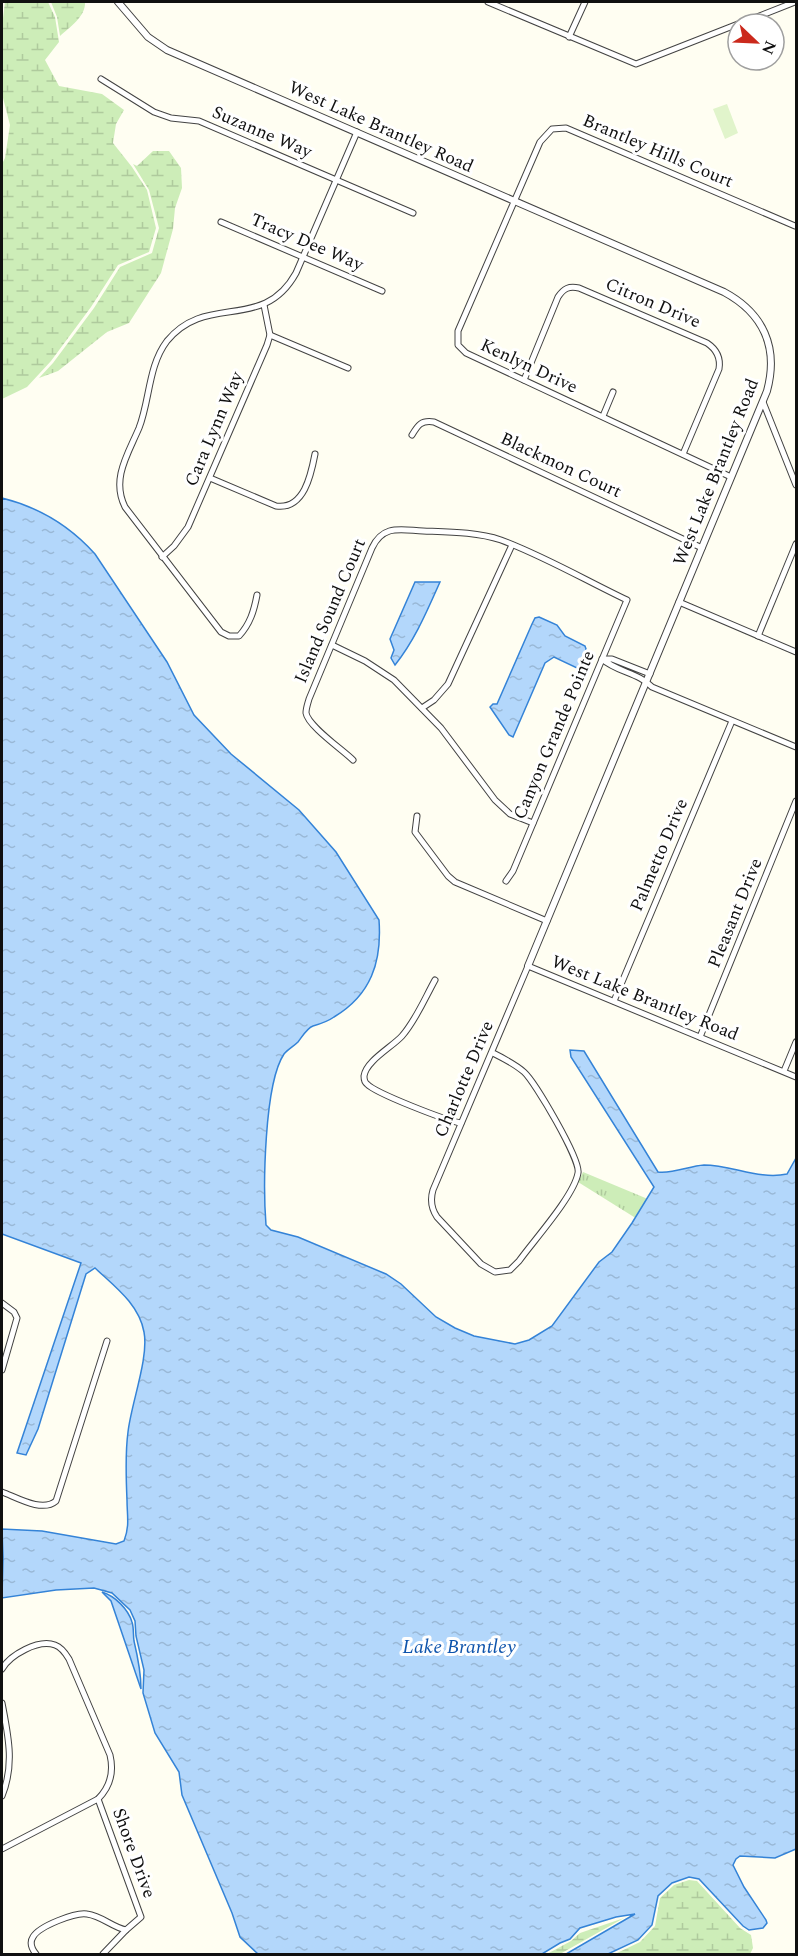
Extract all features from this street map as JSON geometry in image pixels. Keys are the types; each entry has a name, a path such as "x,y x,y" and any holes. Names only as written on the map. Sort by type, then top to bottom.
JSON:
{"street":[{"name":"West Lake Brantley Road","path":"118,2 148,37 158,45 724,292 742,303 759,322 770,347 770,379 763,402 528,966 796,1077"},
{"path":"489,2 636,64 726,29"},
{"path":"569,37 585,2"},
{"path":"769,12 795,2"},
{"name":"Suzanne Way","path":"101,79 154,112 171,118 199,121 413,213"},
{"name":"Brantley Hills Court","path":"515,202 540,141 552,129 559,127 795,226"},
{"path":"257,595 254,611 246,629 239,636 229,636 221,632 125,507 120,497 119,477 144,416 153,369 167,342 191,320 204,315 264,305 283,292 290,284 303,257 357,132"},
{"name":"Kenlyn Drive","path":"515,202 498,236 458,331 458,345 466,353 731,477"},
{"name":"Tracy Dee Way","path":"221,222 382,291"},
{"name":"Citron Drive","path":"524,380 558,297 570,287 579,288 707,343 713,347 719,357 719,369 683,454"},
{"path":"264,305 270,335 348,368"},
{"name":"Cara Lynn Way","path":"162,556 174,546 188,527 270,335"},
{"path":"603,416 613,392"},
{"path":"763,402 796,485"},
{"name":"Blackmon Court","path":"412,435 418,424 423,421 434,422 702,548"},
{"path":"210,478 276,506 291,505 301,496 315,453"},
{"name":"Island Sound Court","path":"353,760 313,725 307,716 309,699 372,548 381,534 388,530 403,530 484,536 512,545 627,600"},
{"path":"758,636 796,544"},
{"path":"422,708 434,700 448,684 512,545"},
{"name":"Canyon Grande Pointe","path":"506,881 513,871 627,600"},
{"path":"679,602 796,652"},
{"path":"332,645 365,661 394,680 441,728 495,800 510,814 533,823"},
{"path":"602,659 612,659 650,674"},
{"path":"602,659 609,665 647,681 652,687 796,747"},
{"name":"Palmetto Drive","path":"614,1000 732,721"},
{"name":"Pleasant Drive","path":"700,1037 796,801"},
{"path":"417,816 416,832 448,876 464,886 547,921"},
{"name":"Charlotte Drive","path":"493,1053 519,1068 535,1086 577,1161 579,1170 576,1180 560,1206 519,1261 510,1270 502,1272 495,1272 481,1264 437,1217 431,1204 433,1190 528,966"},
{"path":"435,980 410,1025 371,1063 364,1074 364,1080 370,1087 391,1097 461,1124"},
{"path":"784,1071 796,1042"},
{"path":"2,1303 14,1312 17,1318 2,1370"},
{"path":"2,1492 40,1506 52,1505 59,1495 107,1341"},
{"path":"2,1669 12,1657 45,1644 58,1646 66,1654 113,1766 108,1787 98,1799 2,1849"},
{"path":"2,1703 10,1758 8,1778 2,1796"},
{"name":"Shore Drive","path":"98,1799 141,1917 126,1930"},
{"path":"36,1954 31,1947 32,1938 41,1930 75,1913 101,1918 126,1930 103,1954"}],"green space":[{"path":"5,2 48,2 55,17 59,42 45,60 59,86 102,94 124,110 116,124 113,143 147,190 156,228 149,252 118,265 91,307 51,361 27,387 2,399 2,164 10,125 2,94 2,26"},
{"path":"51,2 85,2 80,17 60,36 57,17"},
{"path":"727,104 738,133 725,139 713,109"},
{"path":"153,151 169,151 181,168 182,188 175,208 173,229 161,273 129,323 107,332 58,371 39,378 94,308 120,267 152,253 159,228 149,190 133,164 137,166"},
{"path":"583,1172 655,1202 642,1222 578,1182"},
{"path":"689,1880 697,1881 740,1928 751,1935 753,1948 750,1954 615,1954 640,1942 655,1926 660,1898 674,1885"},
{"path":"624,1918 560,1954 547,1954 571,1941 580,1933"}],"water":[{"name":"Lake Brantley","path":"2,498 41,512 53,519 95,554 167,662 194,715 231,754 299,810 336,852 379,920 376,963 365,988 347,1008 309,1029 284,1054 277,1068 272,1088 265,1163 266,1225 271,1230 298,1237 386,1274 401,1284 436,1317 455,1328 474,1336 515,1344 529,1340 552,1326 599,1262 612,1252 654,1187 571,1057 570,1050 584,1051 658,1172 704,1165 756,1174 787,1174 796,1158 796,1849 775,1858 740,1856 733,1865 744,1887 766,1920 767,1923 763,1928 749,1930 743,1926 699,1879 689,1877 672,1883 658,1896 652,1925 638,1940 608,1954 566,1954 635,1914 580,1928 570,1939 542,1954 258,1954 240,1937 182,1795 179,1772 155,1733 143,1693 144,1670 135,1621 130,1610 112,1593 94,1588 56,1590 2,1598 2,1529 42,1531 116,1544 124,1541 128,1520 127,1440 145,1343 141,1322 125,1296 95,1268 86,1274 38,1429 26,1455 17,1453 81,1263 2,1234"},
{"path":"415,582 440,582 415,635 395,665 391,658 394,650 390,639"},
{"path":"539,617 557,625 565,636 585,646 586,649 580,667 577,668 554,657 545,663 513,737 509,735 490,707 497,704 532,624 535,618"},
{"path":"102,1592 124,1608 133,1624 141,1689 111,1601"}]}
